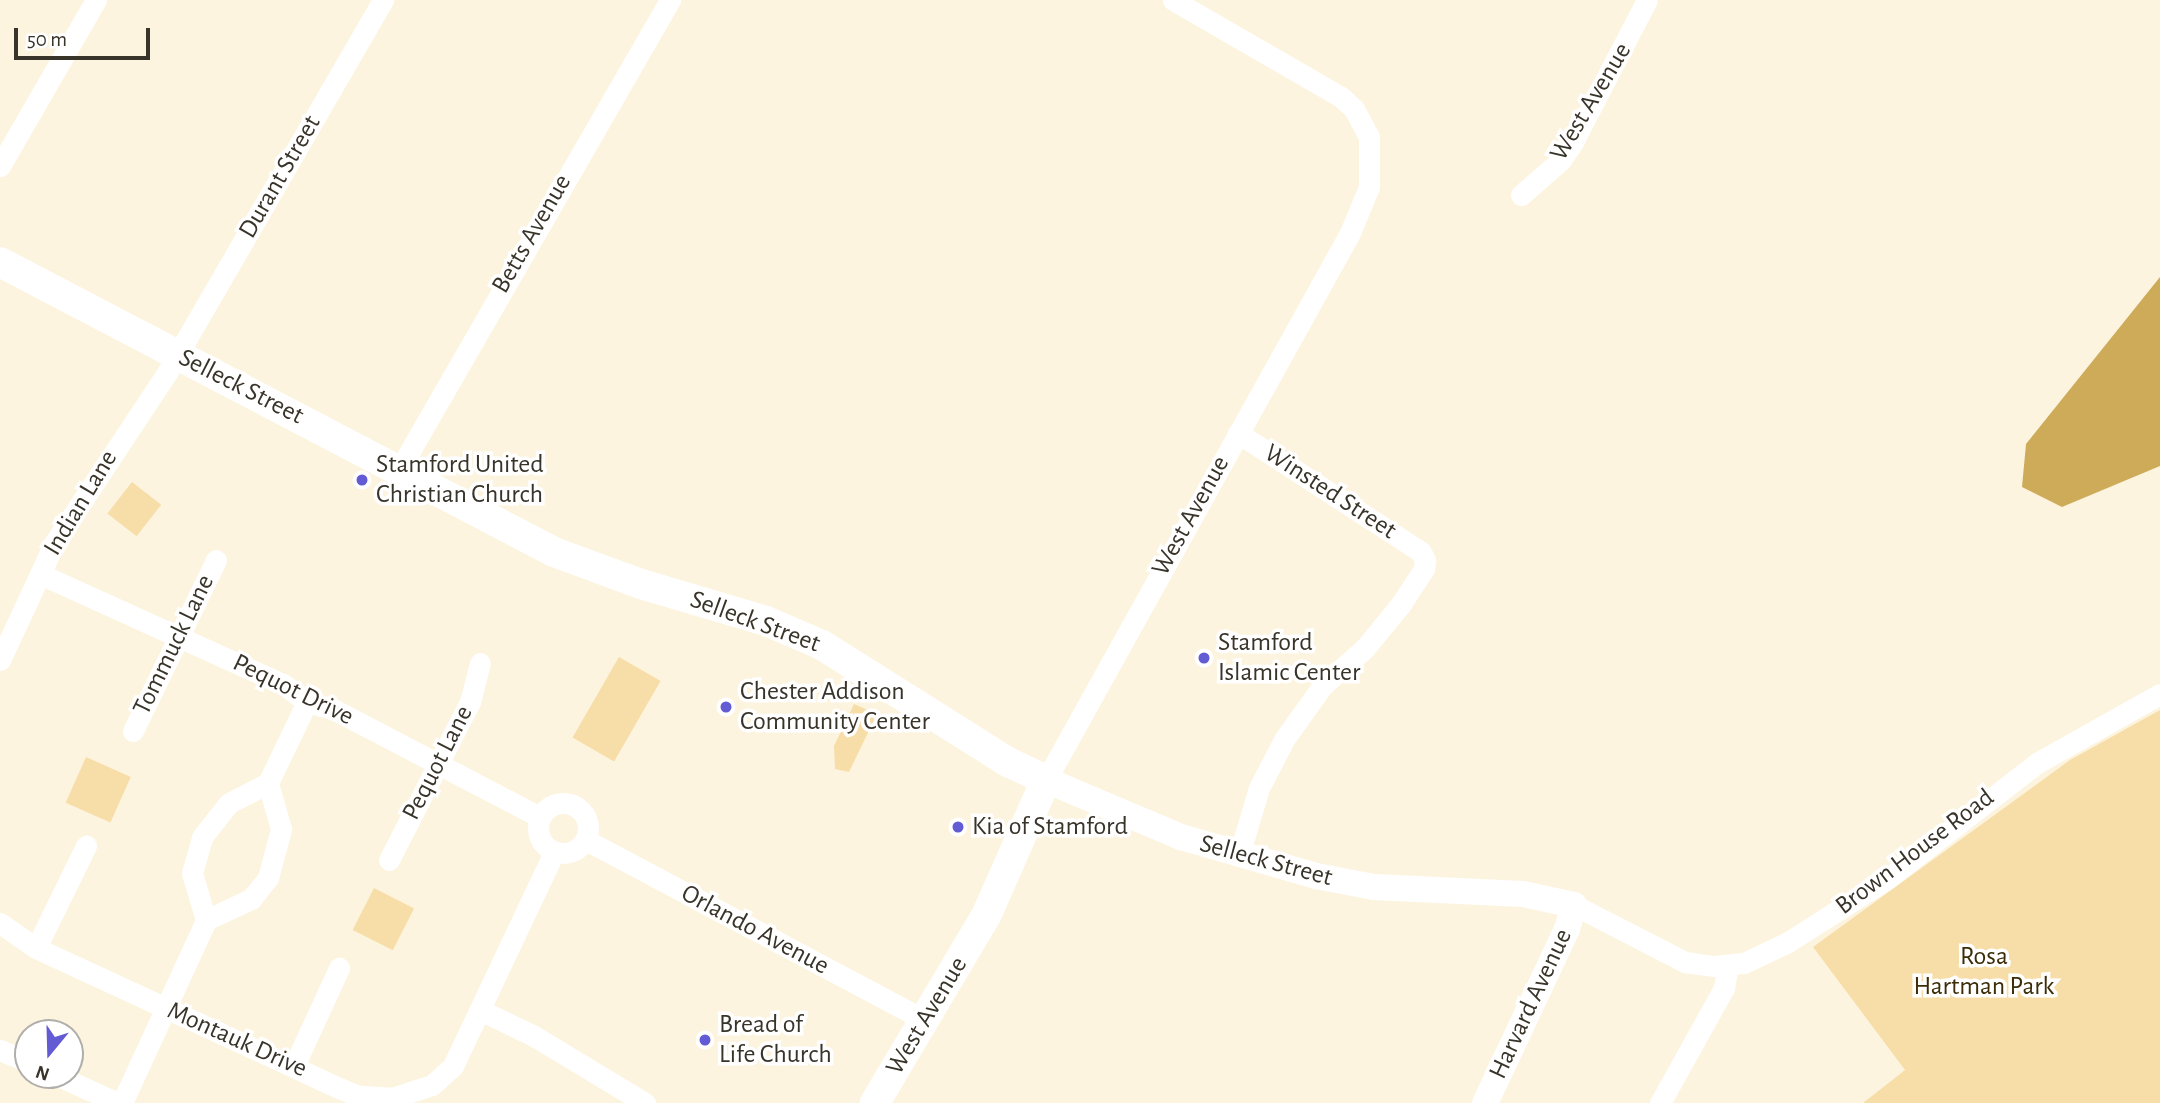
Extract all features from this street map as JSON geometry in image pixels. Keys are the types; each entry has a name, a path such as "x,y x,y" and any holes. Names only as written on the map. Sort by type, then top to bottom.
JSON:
{"main road":[{"name":"Selleck Street","path":"0,262 580,562 804,636 1008,762 1046,780"},
{"name":"West Avenue","path":"875,1103 990,907 1046,780"}],"street":[{"path":"0,166 96,0"},
{"name":"Durant Street","path":"177,355 383,0"},
{"name":"Betts Avenue","path":"399,470 670,0"},
{"name":"West Avenue","path":"1046,780 1363,206 1370,174 1369,137 1359,116 1341,97 1173,0"},
{"name":"West Avenue","path":"1521,195 1561,160 1573,142 1647,0"},
{"name":"Indian Lane","path":"0,660 40,574 85,491 177,355"},
{"name":"Winsted Street","path":"1238,433 1421,552 1424,569 1415,586 1365,648 1322,685 1285,737 1259,788 1239,855"},
{"name":"Tommuck Lane","path":"133,731 216,560"},
{"name":"Pequot Drive","path":"40,574 284,684 307,702 335,710 540,817"},
{"name":"Pequot Lane","path":"389,860 470,702 480,663"},
{"name":"Brown House Road","path":"1728,966 1759,958 1850,903 2020,775 2160,694"},
{"path":"84,1087 120,1103 206,920 192,873 202,837 229,803 268,783 307,702"},
{"name":"Selleck Street","path":"1046,780 1181,837 1239,855 1374,887 1523,894 1574,905 1676,959 1728,966"},
{"path":"206,920 251,900 268,878 281,829 268,783"},
{"path":"558,803 580,809 586,818 586,840 577,849 554,852 539,837 540,817 558,803"},
{"name":"Orlando Avenue","path":"586,840 925,1020"},
{"path":"36,948 86,846"},
{"name":"Montauk Drive","path":"0,923 36,948 359,1096 406,1096 432,1085 453,1066 554,852"},
{"name":"Harvard Avenue","path":"1485,1103 1562,941 1574,905"},
{"path":"1660,1103 1724,988 1728,966"},
{"path":"294,1066 339,968"},
{"path":"480,1010 534,1036 645,1103"}],"green space":[{"path":"132,482 161,505 137,536 107,514"},
{"path":"619,657 661,681 614,762 572,738"},
{"path":"854,704 877,714 849,772 835,769 834,746"},
{"name":"Rosa Hartman Park","path":"2160,710 2160,1103 1863,1103 1905,1070 1813,947 2070,760"},
{"path":"86,757 131,777 110,823 66,803"},
{"path":"374,888 414,908 393,950 353,930"}],"shaded area":[{"path":"2160,277 2160,466 2062,507 2022,487 2026,444"}],"place":[{"name":"Stamford United Christian Church","path":"362,480"},
{"name":"Stamford Islamic Center","path":"1204,658"},
{"name":"Chester Addison Community Center","path":"726,707"},
{"name":"Kia of Stamford","path":"958,827"},
{"name":"Bread of Life Church","path":"705,1040"}]}
